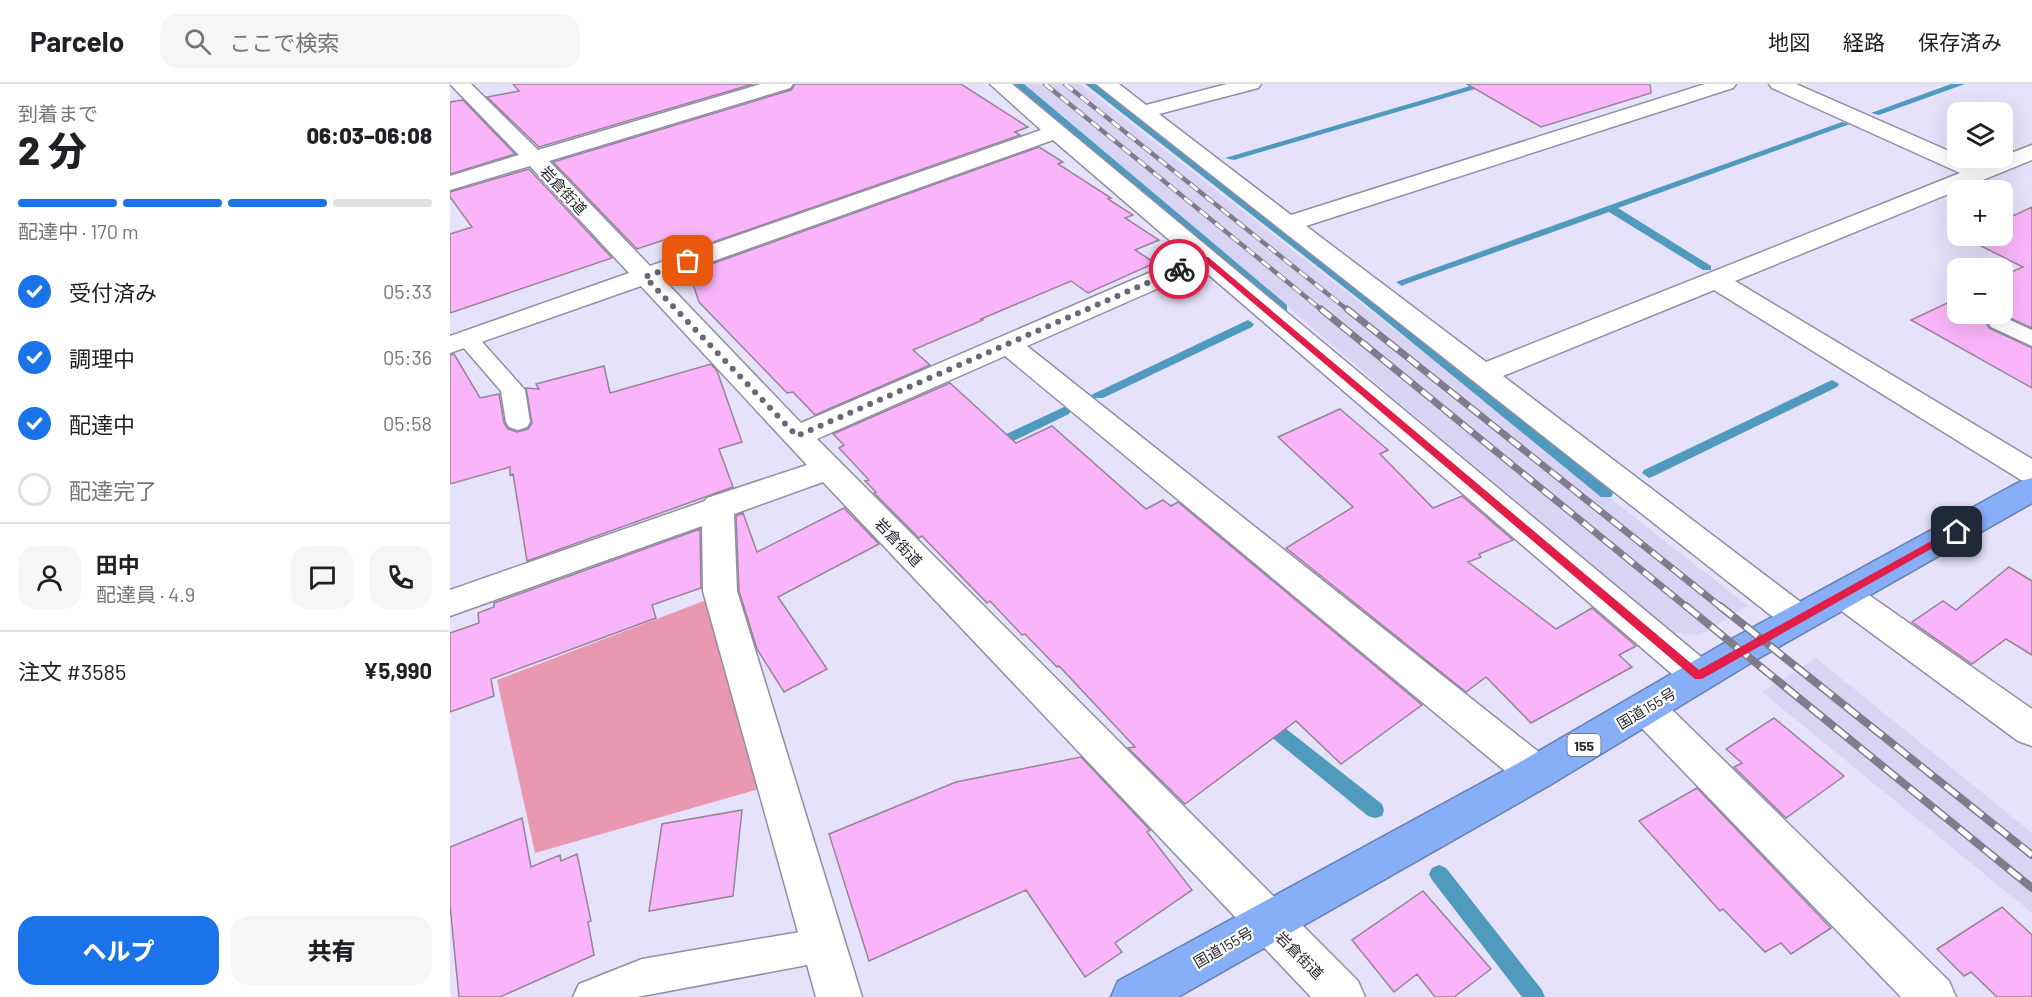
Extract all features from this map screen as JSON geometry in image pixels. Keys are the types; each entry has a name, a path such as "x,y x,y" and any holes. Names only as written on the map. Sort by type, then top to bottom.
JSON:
{"highway":[{"name":"国道155号","path":"1134,997 1536,773 1699,676 2032,489"}],"street":[{"path":"450,183 783,84"},
{"path":"1000,84 1699,676"},
{"path":"1106,84 1799,619"},
{"path":"1143,112 1251,84"},
{"path":"1287,224 1726,84"},
{"path":"1779,84 1979,173"},
{"name":"岩倉街道","path":"459,90 534,158 828,469 1342,997"},
{"path":"459,342 1058,131"},
{"path":"1482,374 2032,152"},
{"path":"797,436 1205,258"},
{"path":"1716,280 2032,473"},
{"path":"1008,344 1536,773"},
{"path":"450,603 718,506 828,469"},
{"path":"718,506 720,591 839,997"},
{"path":"1844,595 2032,730"},
{"path":"1646,708 1933,997"}],"lane":[{"path":"2003,324 2032,339"},
{"path":"459,342 513,390 518,422"},
{"path":"592,997 642,977 824,945"}],"shaded area":[{"path":"1022,84 1080,84 1748,606 1700,635 1664,632 1288,307"},
{"path":"709,599 759,789 535,853 497,680"},
{"path":"1816,658 2032,833 2032,913 1762,692"}],"building":[{"path":"513,84 753,84 539,147 487,97 519,91"},
{"path":"795,84 961,84 1028,127 1015,132 1020,135 682,253 676,236 637,249 553,162 791,90"},
{"path":"1467,84 1650,84 1651,93 1541,127"},
{"path":"463,100 515,154 450,174 450,102"},
{"path":"1039,147 1063,162 1058,164 1133,215 1125,218 1159,240 1135,250 1155,263 1088,293 1071,281 981,319 983,320 913,350 930,365 815,415 793,392 787,393 699,302 689,272"},
{"path":"529,169 612,258 450,313 450,234 472,227 450,197 450,192"},
{"path":"2032,207 2032,328 2013,319 2013,271 2023,267 2013,262 2013,258 2005,258 1981,246 2013,246 2013,216"},
{"path":"1947,303 1947,324 1987,324 1989,328 2032,348 2032,388 1911,320"},
{"path":"454,354 480,398 499,394 504,423 508,429 517,432 528,429 532,423 526,388 539,389 536,384 604,366 610,393 711,364 717,371 742,442 719,449 733,487 527,561 510,467 450,484 450,355"},
{"path":"950,383 1016,443 1052,426 1146,509 1163,500 1171,506 1178,502 1422,705 1341,764 1296,721 1185,804 1128,748 1135,747 1059,666 1057,667 1025,634 1022,635 990,601 987,603 922,536 919,538 874,493 876,492 865,481 869,480 839,448 844,445 833,434"},
{"path":"1340,409 1388,450 1380,454 1433,508 1462,496 1513,540 1479,554 1481,557 1468,562 1556,629 1592,608 1636,646 1619,655 1632,667 1531,723 1486,677 1466,692 1286,548 1353,507 1278,437"},
{"path":"844,508 879,544 778,597 827,669 784,692 757,649 739,591 736,516 743,513 757,552"},
{"path":"700,529 701,588 652,605 656,618 491,679 494,696 450,712 450,633 479,623 478,613 494,607 494,603"},
{"path":"2009,567 2032,581 2032,655 2006,639 1972,664 1912,622 1943,601 1956,610"},
{"path":"1774,718 1844,776 1786,818 1734,767 1742,763 1726,749"},
{"path":"1081,757 1150,830 1147,832 1192,890 1115,943 1122,952 1085,977 1026,890 869,961 829,834 956,782"},
{"path":"1697,788 1831,928 1791,954 1781,943 1765,952 1723,909 1720,911 1639,821"},
{"path":"742,810 733,896 649,911 662,824"},
{"path":"522,818 531,867 560,855 561,861 577,854 591,921 588,922 594,955 500,997 459,997 450,905 450,847"},
{"path":"1423,891 1491,969 1454,997 1435,997 1417,974 1394,992 1352,940"},
{"path":"2002,907 2032,935 2032,997 1997,997 1971,972 1964,976 1937,949"}],"waterway":[{"path":"1018,84 1283,308"},
{"path":"1090,84 1363,296 1606,494"},
{"path":"1230,158 1487,84"},
{"path":"1876,113 1960,84"},
{"path":"1402,282 1845,124"},
{"path":"1610,208 1707,268"},
{"path":"1098,395 1248,324"},
{"path":"1649,473 1832,384"},
{"path":"992,446 1064,411"},
{"path":"1265,722 1375,810"},
{"path":"1439,874 1535,997"}],"railway":[{"path":"1045,84 1323,311"},
{"path":"1065,84 1349,311"},
{"path":"1321,309 1688,608"},
{"path":"1347,309 1722,608"},
{"path":"1686,606 2032,888"},
{"path":"1720,606 2032,855"}],"way so far":[{"path":"688,261 645,277 797,436 1179,269"}],"route":[{"path":"1179,269 1205,258 1699,676 1957,532"}]}
